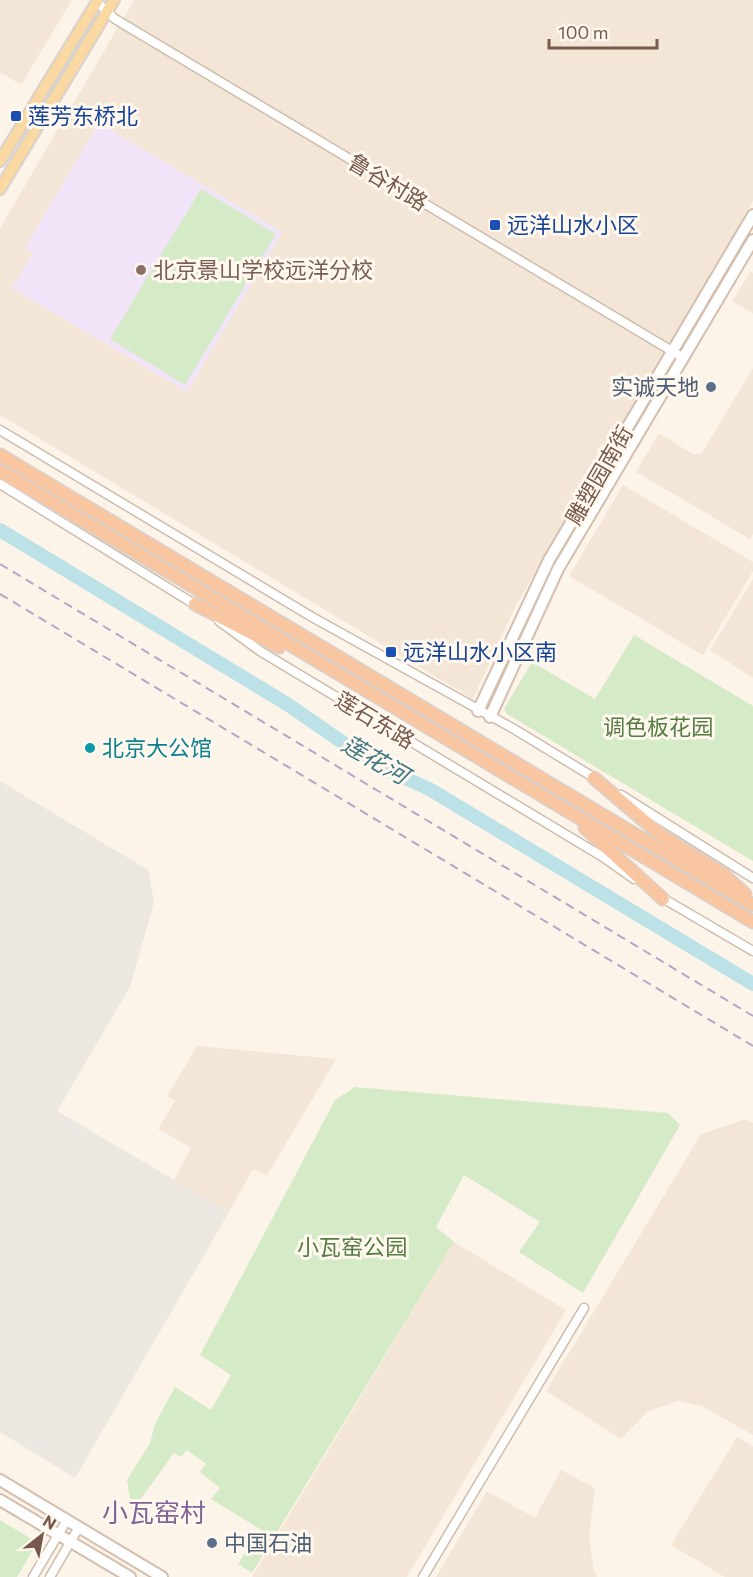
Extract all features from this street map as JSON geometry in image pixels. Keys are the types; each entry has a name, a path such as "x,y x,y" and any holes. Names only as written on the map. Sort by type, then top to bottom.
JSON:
{"highway":[{"name":"莲石东路","path":"0,455 753,905"},
{"name":"莲石东路","path":"0,471 753,922"},
{"path":"195,604 380,699"},
{"path":"594,778 662,836 724,875 753,901"},
{"path":"564,809 663,899"}],"main road":[{"path":"0,189 114,0"},
{"path":"0,162 98,1"},
{"name":"雕塑园南街","path":"478,711 549,560 753,215"},
{"name":"雕塑园南街","path":"490,717 558,569 753,240"},
{"path":"0,1480 162,1577"},
{"path":"0,1500 130,1577"}],"street":[{"name":"鲁谷村路","path":"98,1 106,13 682,357"},
{"path":"0,430 312,617 594,778 753,878"},
{"name":"莲石东路","path":"0,484 195,604 260,651 603,858 663,899 753,951"},
{"path":"423,1577 584,1308"},
{"path":"33,1577 67,1520"},
{"path":"50,1577 79,1527"}],"shaded area":[{"path":"0,0 72,0 21,85 0,72"},
{"name":"远洋山水小区","path":"134,0 753,0 753,201 514,609 473,699 0,415 0,228"},
{"name":"北京景山学校远洋分校","path":"99,123 282,232 187,392 12,288 33,253 25,248"},
{"path":"751,271 753,273 753,314 732,301"},
{"path":"753,368 753,534 750,539 636,472 659,433 694,455 702,453"},
{"path":"623,485 753,562 753,571 703,655 569,576"},
{"path":"753,579 753,678 710,650"},
{"path":"0,781 148,870 154,902 130,987 57,1111 229,1212 75,1478 0,1432"},
{"path":"197,1046 336,1059 267,1176 253,1169 229,1212 174,1180 191,1148 158,1129 175,1101 167,1096"},
{"path":"746,1119 753,1123 753,1435 702,1406 678,1401 647,1412 621,1439 546,1391 701,1134"},
{"path":"454,1242 566,1310 407,1577 252,1577"},
{"path":"737,1437 753,1446 753,1577 725,1577 671,1545"},
{"path":"561,1470 595,1488 589,1535 593,1566 597,1577 436,1577 487,1491 535,1518"}],"green space":[{"path":"201,189 276,234 185,385 110,339"},
{"name":"调色板花园","path":"634,635 753,706 753,861 507,714 504,709 532,662 595,699"},
{"name":"小瓦窑公园","path":"355,1087 668,1113 680,1125 583,1293 519,1252 540,1222 464,1175 436,1227 454,1242 252,1573 238,1564 260,1529 211,1499 220,1488 200,1472 206,1464 187,1450 181,1457 174,1453 132,1511 127,1480 150,1443 155,1424 175,1387 211,1410 231,1375 200,1355 335,1100"},
{"path":"0,1520 30,1538 34,1548 17,1577 0,1577"}],"waterway":[{"name":"莲花河","path":"0,530 287,704 371,762 431,790 753,984"}],"railway":[{"path":"0,564 753,1016"},
{"path":"0,594 753,1046"}],"place":[{"name":"莲芳东桥北","path":"16,116"},
{"name":"远洋山水小区","path":"495,225"},
{"name":"北京景山学校远洋分校","path":"141,270"},
{"name":"实诚天地","path":"711,387"},
{"name":"远洋山水小区南","path":"391,652"},
{"name":"北京大公馆","path":"90,748"},
{"name":"中国石油","path":"212,1543"}],"district":[{"name":"小瓦窑村","path":"154,1513"}]}
